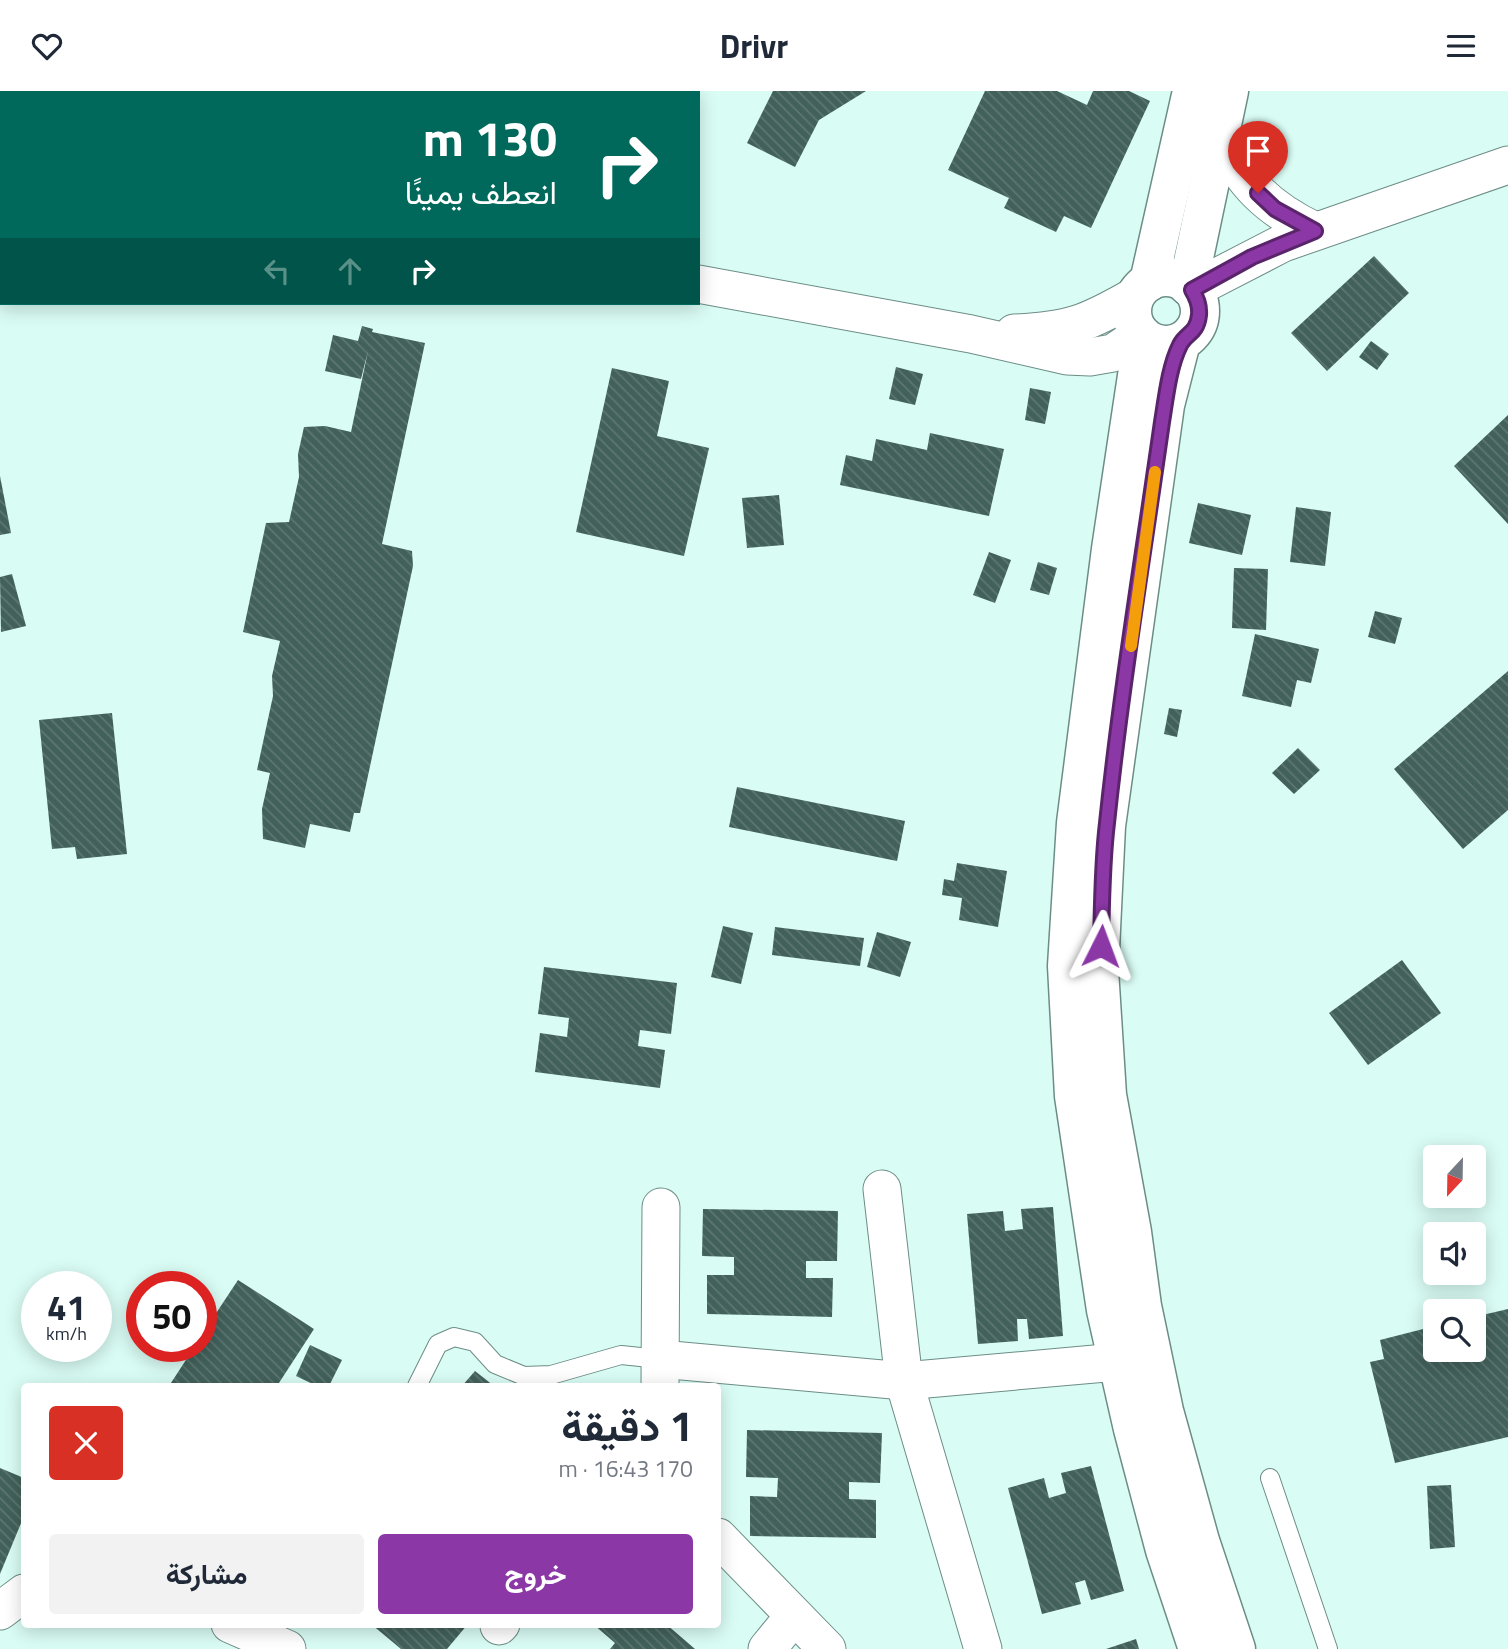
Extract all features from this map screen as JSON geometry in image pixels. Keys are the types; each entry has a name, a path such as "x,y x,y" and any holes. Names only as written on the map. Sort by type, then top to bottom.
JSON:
{"main road":[{"path":"1142,289 1169,277 1190,288 1198,300 1200,313 1191,335 1181,342 1161,345 1151,342 1142,335 1132,317 1142,289 1192,91"},
{"path":"1190,288 1229,91"},
{"path":"1142,335 1111,549 1091,824 1107,1095 1132,1232 1142,1306 1164,1412 1200,1541 1236,1649"},
{"path":"1181,342 1165,405 1067,966 1074,1095 1106,1310 1133,1429 1166,1550 1198,1649"}],"street":[{"path":"1220,135 1242,176 1258,193 1275,209 1315,231"},
{"path":"1190,288 1252,257 1315,231 1508,165"},
{"path":"700,284 971,334 1067,356 1090,357 1113,353 1142,335"},
{"path":"971,334 1050,331 1075,326 1101,316 1142,289"},
{"path":"883,1189 904,1381 983,1649"},
{"path":"661,1207 660,1372 904,1381 1117,1362"},
{"path":"721,1540 827,1649"},
{"path":"0,1611 21,1595"},
{"path":"767,1649 794,1616"},
{"path":"238,1628 280,1648"}],"lane":[{"path":"418,1383 438,1344 454,1337 475,1342 495,1364 524,1376 551,1375 621,1355 660,1372"},
{"path":"1270,1478 1328,1649"}],"building":[{"path":"773,91 866,91 819,120 795,167 747,143"},
{"path":"985,91 1057,91 1087,105 1093,91 1129,91 1150,101 1091,228 1064,216 1056,232 1004,208 1009,198 948,170"},
{"path":"1374,256 1409,293 1327,371 1291,333"},
{"path":"362,326 373,329 372,332 425,343 382,544 412,551 413,566 360,813 354,813 350,832 310,824 305,848 263,839 262,809 270,773 257,770 273,696 272,676 280,641 243,632 266,523 289,522 299,477 298,454 304,427 325,426 351,432 368,351 361,379 325,371 333,335 358,341"},
{"path":"1371,341 1389,354 1377,370 1359,357"},
{"path":"896,367 923,374 915,405 889,399"},
{"path":"612,368 669,381 657,436 709,448 684,556 576,532"},
{"path":"1030,388 1051,392 1045,424 1025,420"},
{"path":"1508,415 1508,524 1454,466"},
{"path":"930,433 1004,449 989,516 840,485 846,455 872,461 876,439 927,450"},
{"path":"0,476 11,533 0,535"},
{"path":"779,495 784,545 747,548 742,498"},
{"path":"1198,503 1251,515 1242,555 1189,543"},
{"path":"1296,507 1331,512 1325,566 1290,562"},
{"path":"989,552 1011,560 995,603 973,595"},
{"path":"1038,562 1057,568 1049,595 1030,590"},
{"path":"1234,568 1268,569 1266,630 1232,628"},
{"path":"12,574 26,626 1,632 0,577"},
{"path":"1375,611 1402,618 1395,644 1368,637"},
{"path":"1255,634 1319,649 1311,683 1297,680 1291,707 1242,696"},
{"path":"1508,671 1508,810 1463,849 1394,769"},
{"path":"1169,708 1182,710 1177,737 1164,734"},
{"path":"112,713 127,854 77,859 75,847 52,849 39,720"},
{"path":"1298,748 1320,770 1294,794 1272,773"},
{"path":"737,787 905,821 897,861 729,827"},
{"path":"957,863 1007,871 998,927 959,920 962,898 942,895 944,879 954,881"},
{"path":"723,926 753,933 741,984 711,977"},
{"path":"775,927 864,938 860,966 772,955"},
{"path":"877,932 911,942 900,977 867,967"},
{"path":"1402,960 1441,1013 1368,1065 1329,1013"},
{"path":"544,967 677,983 671,1034 640,1030 638,1046 665,1050 660,1088 535,1072 540,1033 567,1037 569,1018 538,1014"},
{"path":"1053,1207 1063,1336 1029,1339 1027,1319 1017,1319 1018,1341 978,1344 967,1214 1003,1211 1005,1231 1023,1229 1021,1209"},
{"path":"703,1209 838,1211 837,1261 806,1261 806,1278 833,1278 832,1317 707,1314 707,1275 734,1275 734,1257 702,1256"},
{"path":"238,1280 314,1329 279,1383 171,1383 185,1362 217,1362 217,1312"},
{"path":"1508,1309 1508,1437 1395,1463 1370,1362 1384,1359 1380,1340 1423,1329 1423,1362 1486,1362 1486,1314"},
{"path":"310,1345 342,1360 330,1383 311,1383 296,1376"},
{"path":"475,1371 490,1383 465,1383"},
{"path":"747,1430 882,1433 880,1483 849,1482 849,1499 876,1500 876,1538 750,1536 750,1496 777,1497 778,1478 746,1477"},
{"path":"1091,1466 1124,1591 1091,1600 1085,1580 1075,1583 1081,1604 1042,1614 1008,1488 1044,1478 1049,1498 1066,1493 1061,1473"},
{"path":"0,1468 21,1477 21,1523 0,1574"},
{"path":"1451,1485 1455,1547 1430,1549 1427,1486"},
{"path":"376,1628 465,1628 447,1649 401,1649"},
{"path":"598,1628 671,1628 695,1649 610,1649 615,1643"},
{"path":"1136,1639 1139,1649 1106,1649"}],"slow traffic":[{"path":"1131,646 1155,472"}],"route":[{"path":"1101,946 1106,825 1165,405 1181,342 1191,335 1200,313 1198,300 1192,290 1252,257 1315,231 1275,209 1258,193"}]}
